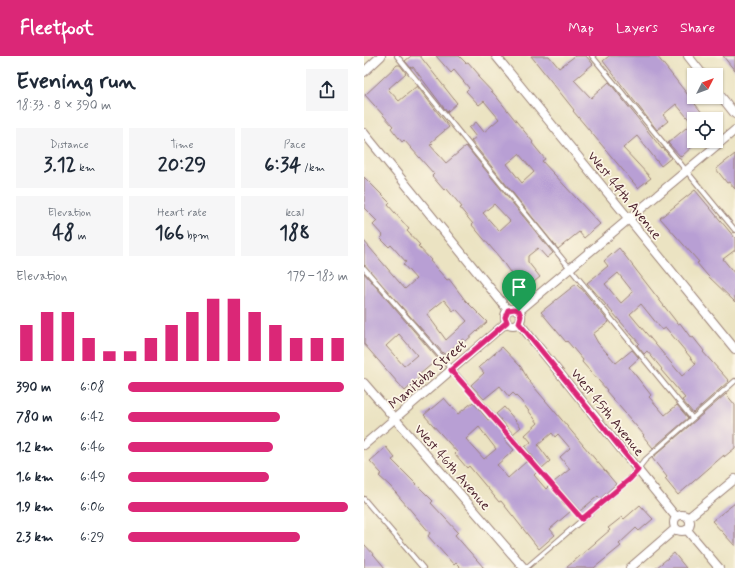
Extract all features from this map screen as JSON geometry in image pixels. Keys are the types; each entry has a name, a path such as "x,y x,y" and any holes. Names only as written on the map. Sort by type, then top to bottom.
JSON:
{"street":[{"path":"364,72 381,56"},
{"name":"West 44th Avenue","path":"496,56 628,220 735,349"},
{"path":"688,56 697,68"},
{"path":"723,99 735,114"},
{"path":"519,311 571,269 735,130"},
{"path":"364,133 508,310"},
{"path":"508,310 515,309 519,311"},
{"path":"508,310 505,317 507,322 514,325 519,323 521,319 519,311"},
{"name":"Manitoba Street","path":"364,445 507,322"},
{"name":"West 45th Avenue","path":"519,323 676,517"},
{"name":"West 46th Avenue","path":"364,383 525,568"},
{"path":"688,518 735,479"},
{"path":"682,515 688,518 690,524 687,530 681,532 675,529 673,523 676,517 682,515"},
{"path":"630,568 675,529"},
{"path":"687,530 719,568"}],"lane":[{"path":"397,56 692,418"},
{"path":"592,56 735,230"},
{"path":"364,268 451,370 582,519"},
{"path":"525,568 630,479 645,460 735,381"},
{"path":"364,499 423,568"}],"building":[{"path":"411,56 420,56 457,103 447,112 413,67 411,68 405,61"},
{"path":"436,56 459,56 466,63 468,62 480,76 478,77 495,95 533,142 532,143 545,159 542,161 600,224 584,238 579,232 558,249 471,141 476,137 469,128 476,122 484,132 499,119 484,101 479,105 466,91 469,88 454,70 451,73","holes":["519,154 534,172 522,183 507,164"]},
{"path":"531,56 549,56 559,68 575,56 586,56 593,64 574,80 591,98 609,82 662,149 663,148 671,158 661,166 637,136 623,148 651,178 638,188 573,111 574,110"},
{"path":"609,56 657,56 687,94 687,104 695,104 701,112 687,112 687,117 676,104 663,115 668,121 657,130 603,61"},
{"path":"723,56 735,56 735,71"},
{"path":"397,65 400,65 406,73 388,89 399,101 417,86 449,127 431,142 433,144 430,145 446,163 466,146 553,253 547,258 538,248 528,256 528,262 540,277 523,291 500,258 472,225 473,224 460,208 462,207 446,188 444,190 432,176 434,174 404,140 402,142 391,128 393,126 365,95","holes":["494,204 510,221 499,231 483,213"]},
{"path":"687,127 687,148 691,148 681,157 668,143"},
{"path":"735,154 735,189 729,182 727,183 716,169"},
{"path":"364,177 390,203 388,205 409,229 407,231 420,245 418,246 431,260 430,261 447,280 449,279 465,300 487,322 466,341 463,339 446,354 444,354 364,265 364,241 405,289 416,279 403,264 406,262 391,245 389,247 380,238 383,236 373,225 377,221 364,208","holes":["444,300 453,311 456,309 467,321 446,340 427,314"]},
{"path":"695,190 735,238 735,250 723,259 735,274 735,302 707,275 697,263 699,262 660,218"},
{"path":"619,248 678,324 680,323 691,338 693,337 704,351 703,352 729,381 693,413 682,400 685,398 661,370 662,369 647,351 644,354 637,345 639,343 587,283 608,266 604,261","holes":["618,273 633,292 621,303 605,284","641,304 662,330 666,328 696,364 682,376 630,314"]},
{"path":"364,273 438,359 419,375 420,377 405,391 364,344","holes":["399,334 417,355 404,366 386,346"]},
{"path":"576,284 609,322 593,334 598,343 616,363 632,350 639,358 629,367 651,395 649,397 665,415 677,405 688,418 653,448 643,436 644,435 606,391 607,390 582,362 583,360 541,312"},
{"path":"502,347 521,367 529,381 616,484 600,499 598,496 580,511 554,482 570,469 560,457 570,448 558,434 555,437 552,433 538,445 550,461 542,468 525,447 531,442 525,435 538,423 521,401 513,393 509,397 500,386 484,399 471,385 484,373 479,367"},
{"path":"726,394 735,405 735,448 724,457 724,455 678,495 665,479 667,477 652,458"},
{"path":"444,398 458,414 473,402 488,420 490,419 507,438 505,440 514,450 497,465 508,478 527,461 537,472 534,475 546,489 549,486 571,511 550,529 555,535 539,549 501,501 499,502 469,466 467,468 455,454 457,452 424,415","holes":["479,427 496,449 484,459 466,439"]},
{"path":"504,407 521,427 513,434 496,414"},
{"path":"386,447 395,458 392,460 433,501 431,503 458,532 455,535 484,568 461,568 456,563 454,565 428,536 430,533 390,486 379,476 382,474 370,461"},
{"path":"735,503 735,546 712,521"},
{"path":"640,505 653,519 639,531 636,528 619,544 621,546 594,568 566,568 610,530 608,528 622,517 624,519"},
{"path":"364,544 375,556 385,568 364,568"},
{"path":"674,553 686,568 656,568"}],"route":[{"path":"515,309 519,311 521,319 519,323 638,470 630,479 582,519 451,370 507,322 505,315 508,310 515,309"}]}
